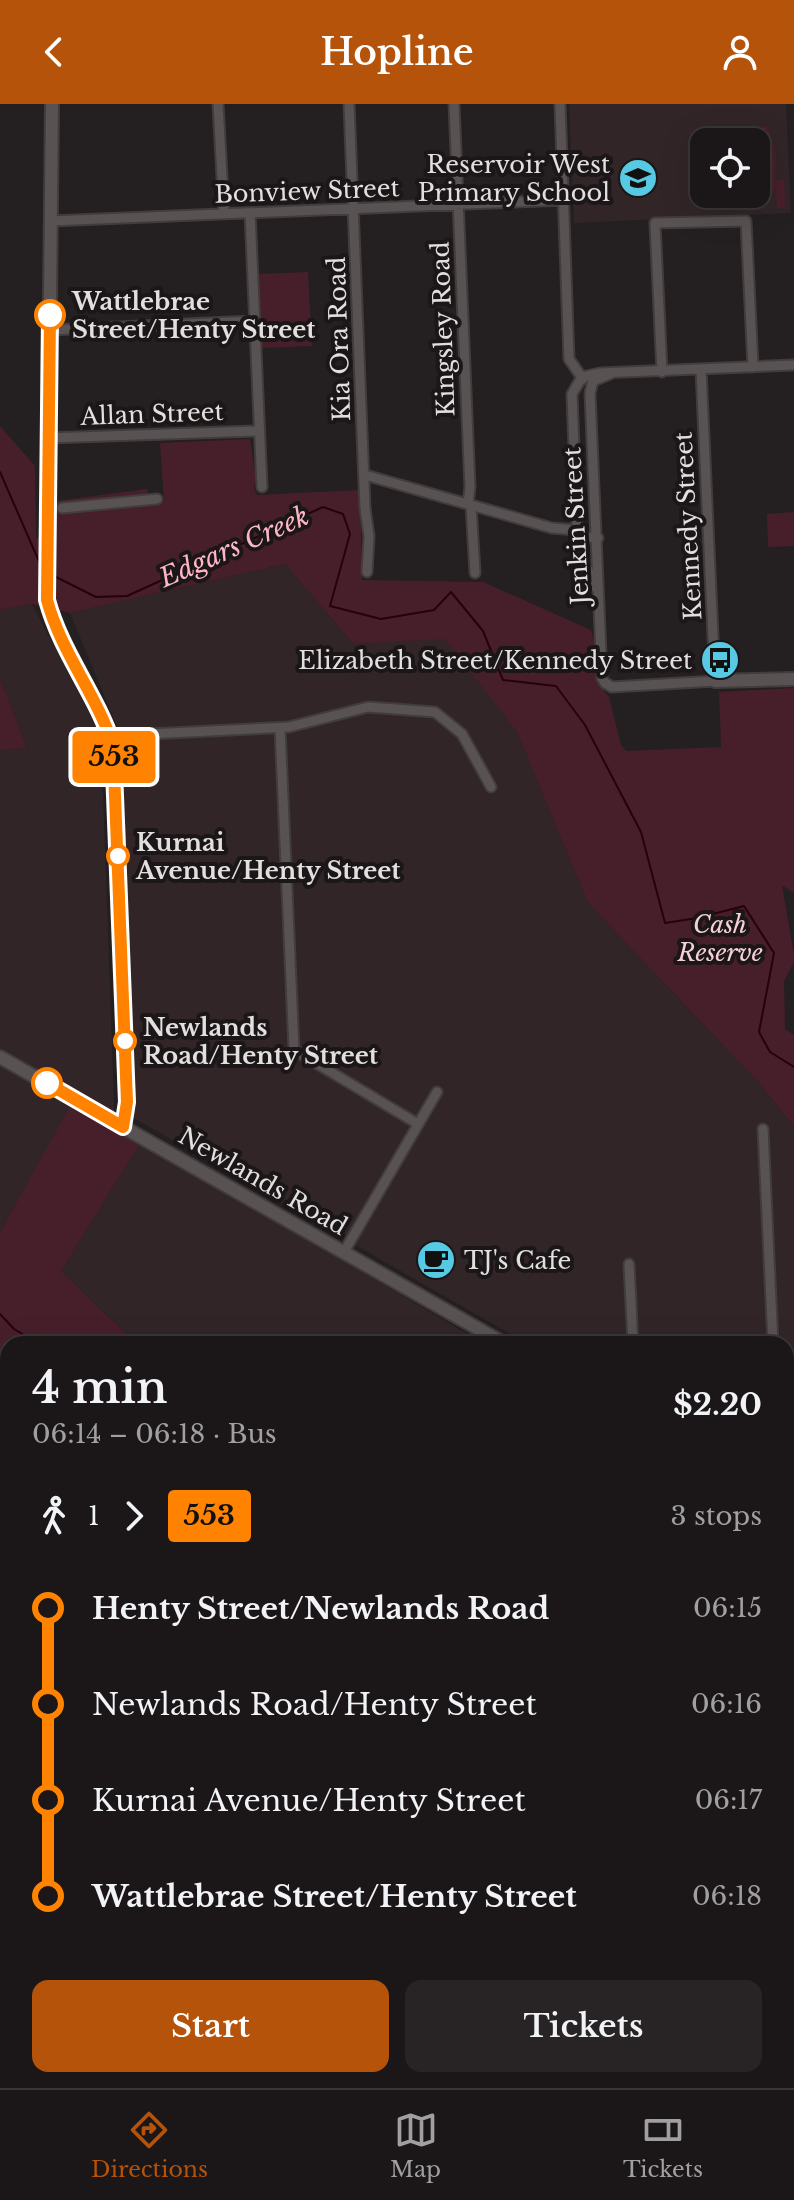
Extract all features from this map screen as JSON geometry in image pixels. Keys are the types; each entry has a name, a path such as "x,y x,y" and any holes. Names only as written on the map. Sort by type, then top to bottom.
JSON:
{"street":[{"path":"52,104 47,600 54,627 111,739 114,757 127,1102 123,1127"},
{"path":"218,104 224,214"},
{"name":"Kia Ora Road","path":"349,104 369,536 367,572"},
{"name":"Kingsley Road","path":"454,104 475,573"},
{"path":"560,104 569,359 590,395"},
{"name":"Bonview Street","path":"51,221 564,200"},
{"path":"250,213 262,487"},
{"path":"662,372 655,223 746,221 753,367"},
{"path":"50,330 254,321"},
{"path":"599,595 579,550 572,398 576,384 592,373 794,365"},
{"name":"Kennedy Street","path":"701,370 715,681"},
{"path":"590,395 593,381 610,374"},
{"path":"572,398 590,395"},
{"name":"Jenkin Street","path":"590,395 602,678 608,686 715,681"},
{"name":"Allan Street","path":"48,438 258,431"},
{"path":"365,475 552,528 577,530 585,537 598,538"},
{"path":"62,508 157,499"},
{"path":"715,681 794,679"},
{"path":"111,739 128,735 280,728 368,707 435,712 462,734 491,787"},
{"path":"280,728 294,1050 418,1124"},
{"name":"Newlands Road","path":"0,1057 491,1336"},
{"path":"344,1252 437,1092"},
{"path":"763,1129 773,1336"},
{"path":"629,1264 633,1336"}],"shaded area":[{"name":"Reservoir West Primary School","path":"569,104 786,104 791,213 574,223"},
{"path":"285,564 353,644 445,638 517,732 588,903 758,1082 794,1127 794,1336 514,1336 130,1116 120,734 70,613"},
{"path":"32,604 101,736 115,1130 69,1109 0,1232 0,750 27,748 0,678 0,610"},
{"path":"141,1142 471,1336 129,1336 61,1271"}],"green space":[{"path":"770,134 776,152 775,180 784,180 786,208 777,208 775,187 770,195"},
{"path":"308,272 312,346 260,348 257,274"},
{"name":"Cash Reserve","path":"0,426 35,466 36,538 55,536 55,501 147,489 150,502 164,501 160,443 250,439 257,495 360,490 362,580 483,582 591,630 608,686 601,687 609,697 621,745 626,751 721,747 719,692 794,688 794,893 782,885 794,955 794,962 784,981 785,1029 794,1035 794,1127 758,1082 588,903 517,732 445,639 353,644 285,564 70,613 32,604 0,610"},
{"path":"794,512 794,546 768,547 767,514"},
{"path":"0,678 27,748 0,750"},
{"path":"69,1108 141,1142 61,1271 129,1336 0,1336 0,1232"}],"waterway":[{"name":"Edgars Creek","path":"0,472 41,566"},
{"name":"Edgars Creek","path":"52,575 96,597 127,596 323,507 343,514 350,534 330,606 381,619 434,610 451,592 483,631 503,680 556,686 585,725 641,832 665,923 744,906 774,953 759,1032 770,1052 794,1067"},
{"path":"0,1314 26,1336"}],"bus line":[{"name":"553","path":"47,1083 123,1127 127,1102 113,745 54,627 47,600 50,315"}],"place":[{"name":"Reservoir West Primary School","path":"638,178"},
{"name":"Wattlebrae Street/Henty Street","path":"50,315"},
{"name":"Elizabeth Street/Kennedy Street","path":"720,660"},
{"name":"Kurnai Avenue/Henty Street","path":"118,856"},
{"name":"Newlands Road/Henty Street","path":"125,1041"},
{"name":"TJ's Cafe","path":"436,1260"}]}
